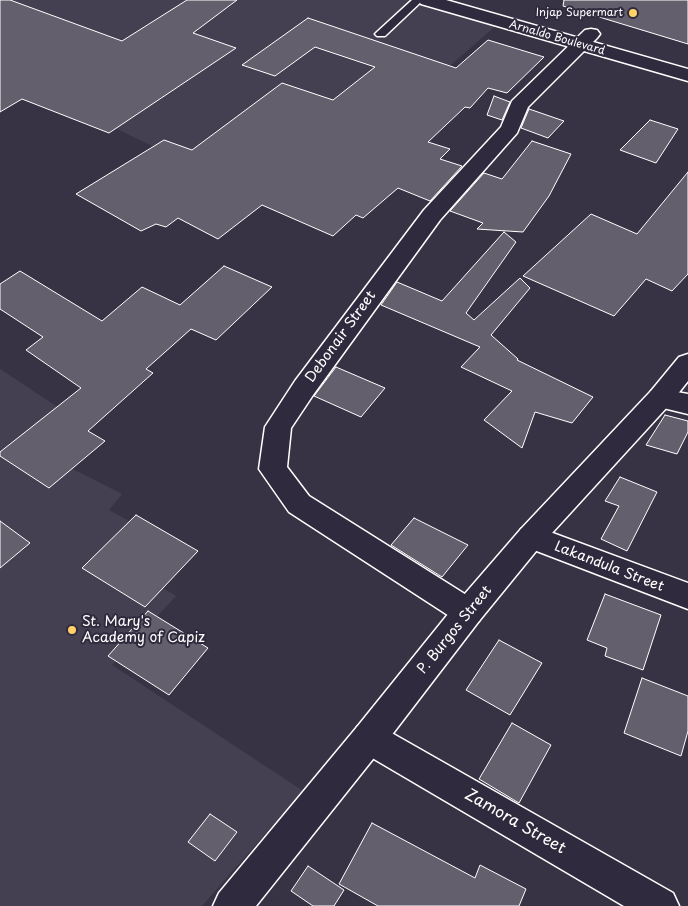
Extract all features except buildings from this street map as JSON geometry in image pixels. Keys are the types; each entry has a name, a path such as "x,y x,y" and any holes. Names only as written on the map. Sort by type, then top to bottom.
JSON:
{"main road":[{"name":"Arnaldo Boulevard","path":"427,0 586,40 688,62"},
{"name":"Arnaldo Boulevard","path":"472,0 688,75"},
{"name":"Debonair Street","path":"468,612 299,504 274,469 278,427 315,372 432,215 510,129 519,105 586,40"},
{"name":"P. Burgos Street","path":"232,906 369,738 468,612 531,537 674,401 688,363"},
{"name":"Lakandula Street","path":"531,537 688,596"},
{"name":"Zamora Street","path":"369,738 660,906"}],"lane":[{"path":"381,34 418,0"}],"shaded area":[{"path":"0,0 418,0 499,23 284,210 78,110"},
{"name":"St. Mary's Academy of Capiz","path":"0,369 86,426 47,456 122,494 109,510 131,522 102,550 176,596 112,665 303,791 202,906 0,906"}],"place":[{"name":"Injap Supermart","path":"633,13"},
{"name":"St. Mary's Academy of Capiz","path":"72,630"}]}
